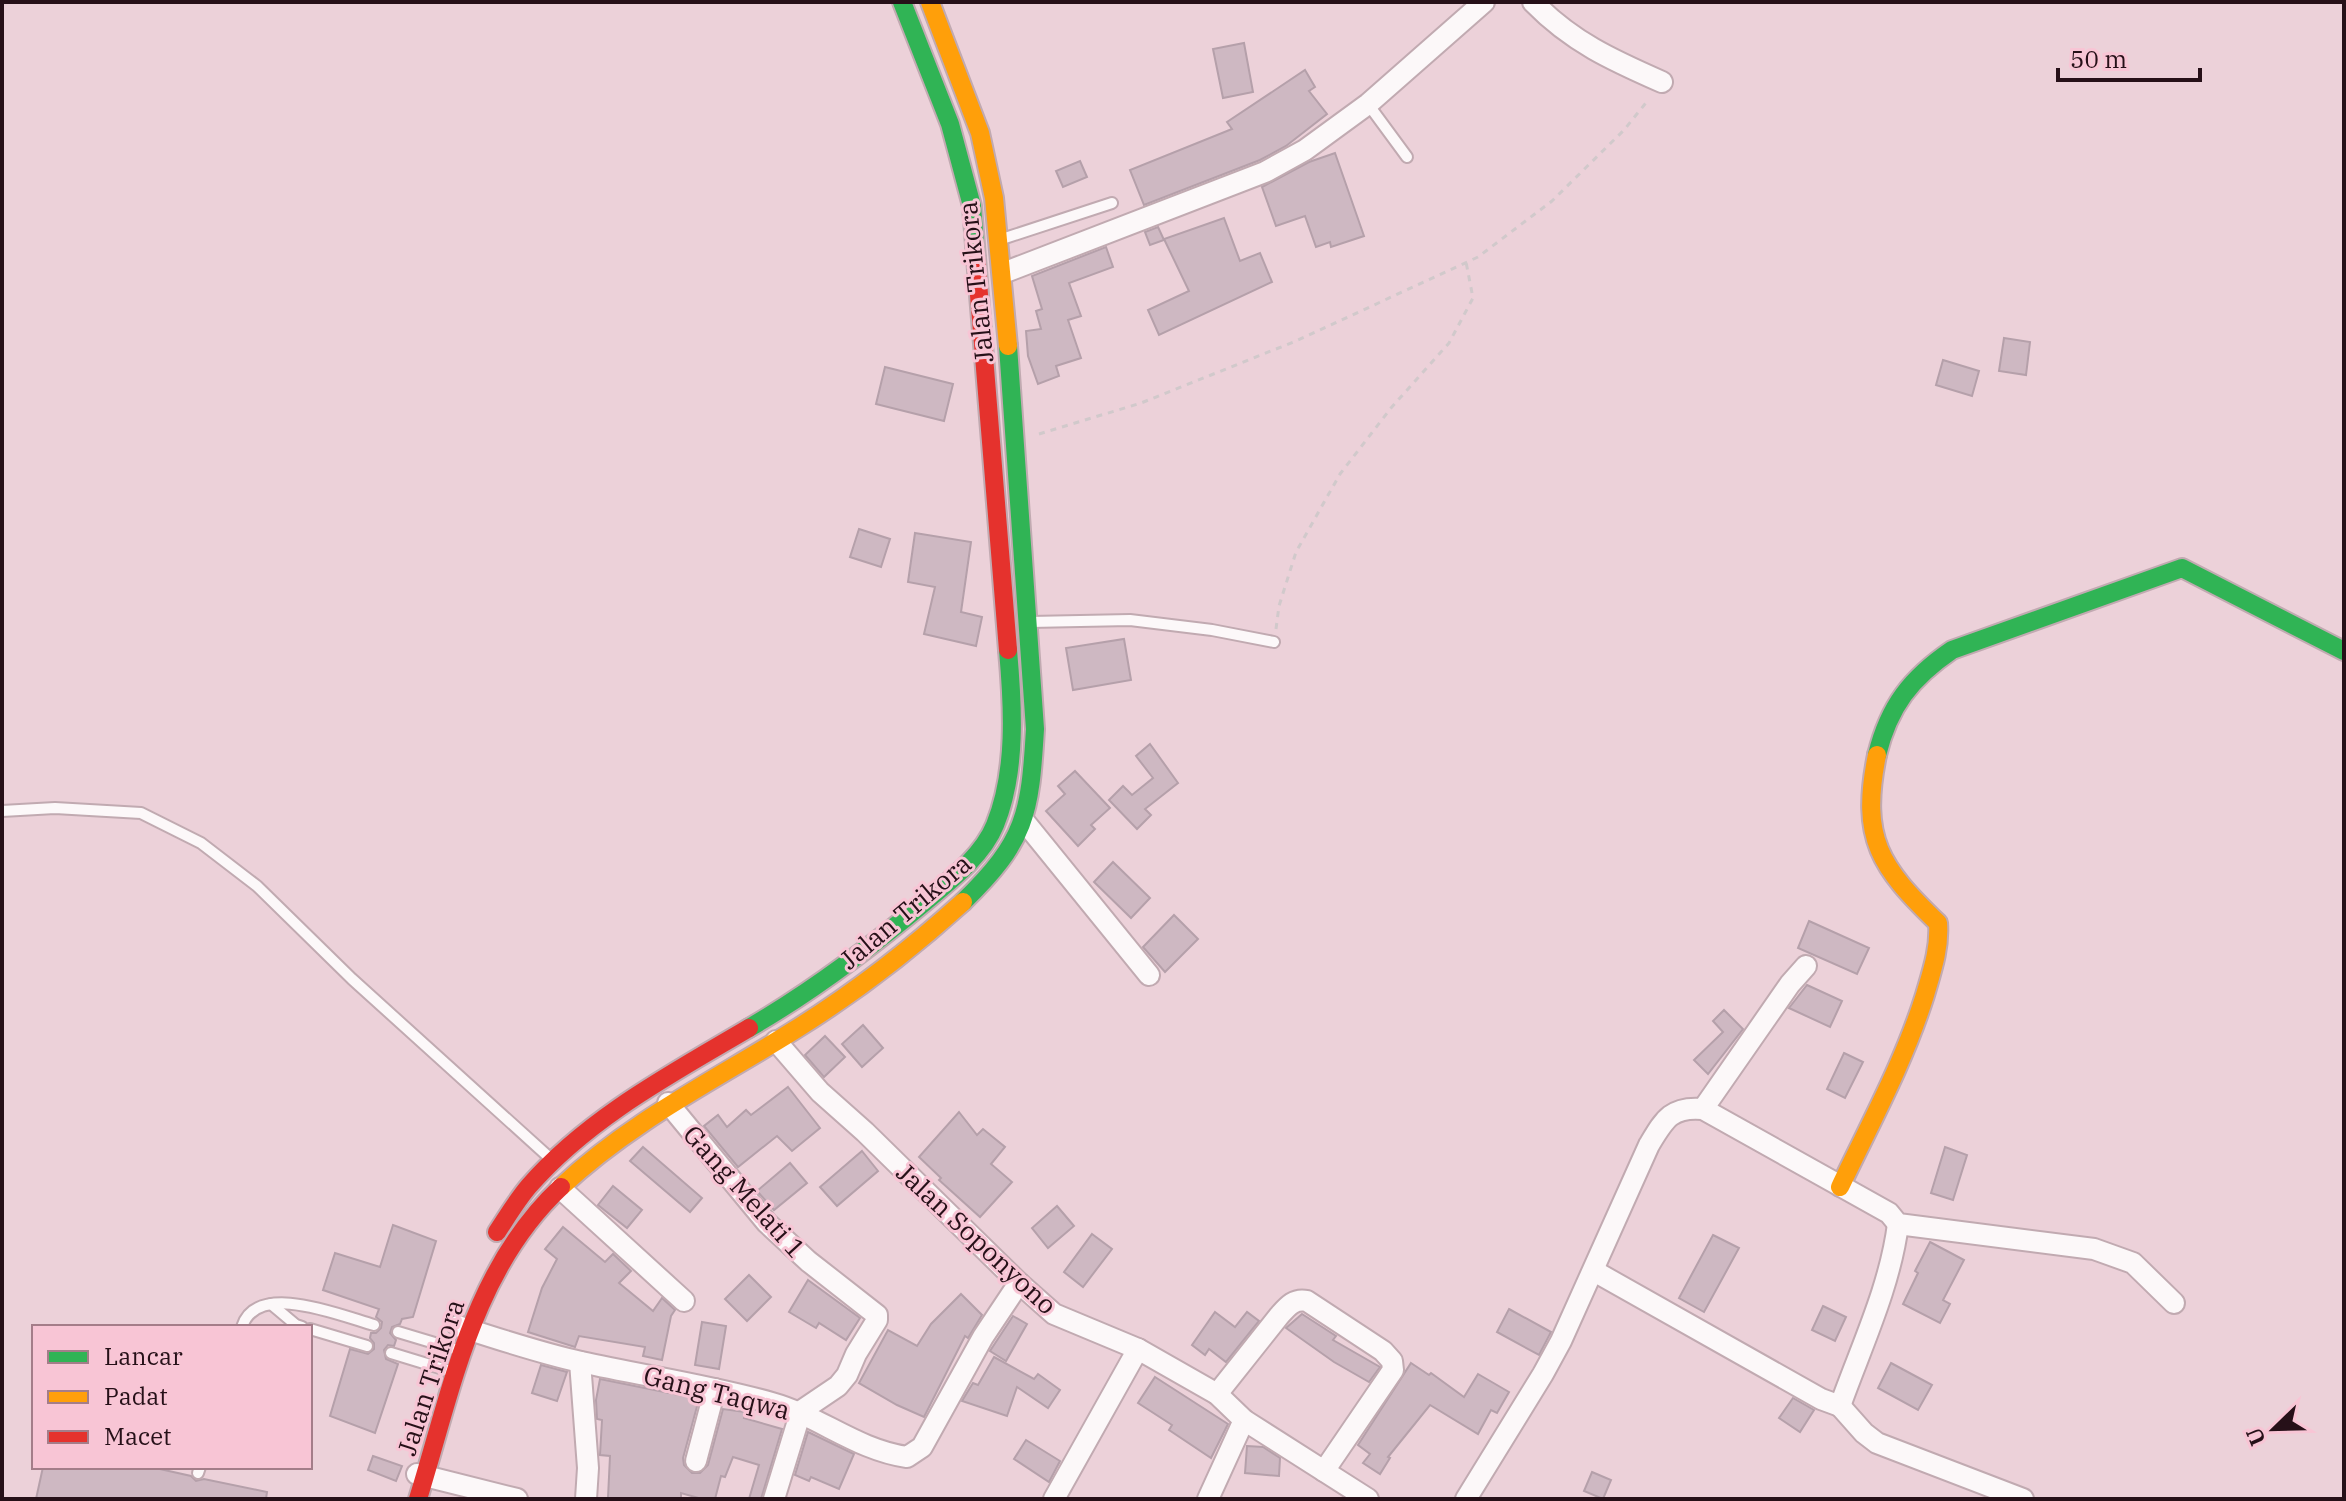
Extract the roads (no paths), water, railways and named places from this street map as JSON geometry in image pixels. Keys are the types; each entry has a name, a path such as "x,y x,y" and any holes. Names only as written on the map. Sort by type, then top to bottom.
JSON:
{"main road":[{"name":"Jalan Trikora","path":"405,1499 419,1475 484,1256 506,1216 526,1189 552,1161 604,1118 676,1071 759,1024 872,947 956,875 979,850 995,826 1010,767 1010,672 972,206 950,124 902,2"},
{"name":"Jalan Trikora","path":"464,1328 507,1249 560,1188 601,1151 668,1103 776,1041 919,940 960,905 995,869 1024,821 1031,784 1035,729 1003,273 994,198 980,133 930,2"},
{"path":"999,542 1023,541"},
{"path":"1840,1187 1904,1055 1924,997 1938,942 1938,923 1897,884 1884,862 1871,793 1879,746 1891,715 1906,690 1925,668 1952,650 2182,568 2344,651"},
{"name":"Jalan Trikora","path":"418,1499 419,1475"}],"street":[{"path":"1003,273 1265,172 1305,150 1368,104 1484,2"},
{"path":"1533,2 1553,23 1595,52 1662,82"},
{"path":"1024,821 1149,975"},
{"path":"1703,1109 1790,984 1806,966"},
{"name":"Jalan Soponyono","path":"776,1041 820,1092 1054,1314 1138,1349 1217,1394 1244,1420 1368,1499"},
{"name":"Gang Melati 1","path":"668,1103 767,1223 808,1261 877,1315 847,1375 830,1393 801,1411"},
{"path":"1466,1499 1543,1374 1594,1271 1649,1145 1672,1114 1689,1108 1703,1109 1889,1213 1898,1224 2094,1249 2133,1263 2174,1303"},
{"path":"560,1188 684,1301"},
{"path":"1840,1406 1872,1320 1896,1243 1898,1224"},
{"path":"1594,1271 1809,1393 1840,1406 1877,1443 2023,1499"},
{"name":"Gang Taqwa","path":"464,1328 580,1362 715,1389 801,1411 848,1438 876,1450 907,1457 922,1447 983,1337 1019,1283"},
{"path":"1217,1394 1279,1316 1290,1304 1300,1299 1383,1351 1392,1361 1393,1370 1324,1471"},
{"path":"1054,1499 1138,1349"},
{"path":"580,1362 588,1468 586,1499"},
{"path":"696,1461 715,1389"},
{"path":"774,1499 801,1411"},
{"path":"1208,1499 1244,1420"},
{"path":"419,1475 517,1499"}],"lane":[{"path":"1368,104 1407,157"},
{"path":"999,239 1112,203"},
{"path":"1028,622 1130,620 1212,630 1274,642"},
{"path":"2,811 55,808 141,813 201,843 257,886 352,979 552,1161"},
{"path":"271,1304 296,1325"},
{"path":"243,1325 250,1311 271,1304 301,1304 374,1325"},
{"path":"312,1330 367,1346"},
{"path":"398,1332 456,1349"},
{"path":"391,1353 450,1370"}]}
